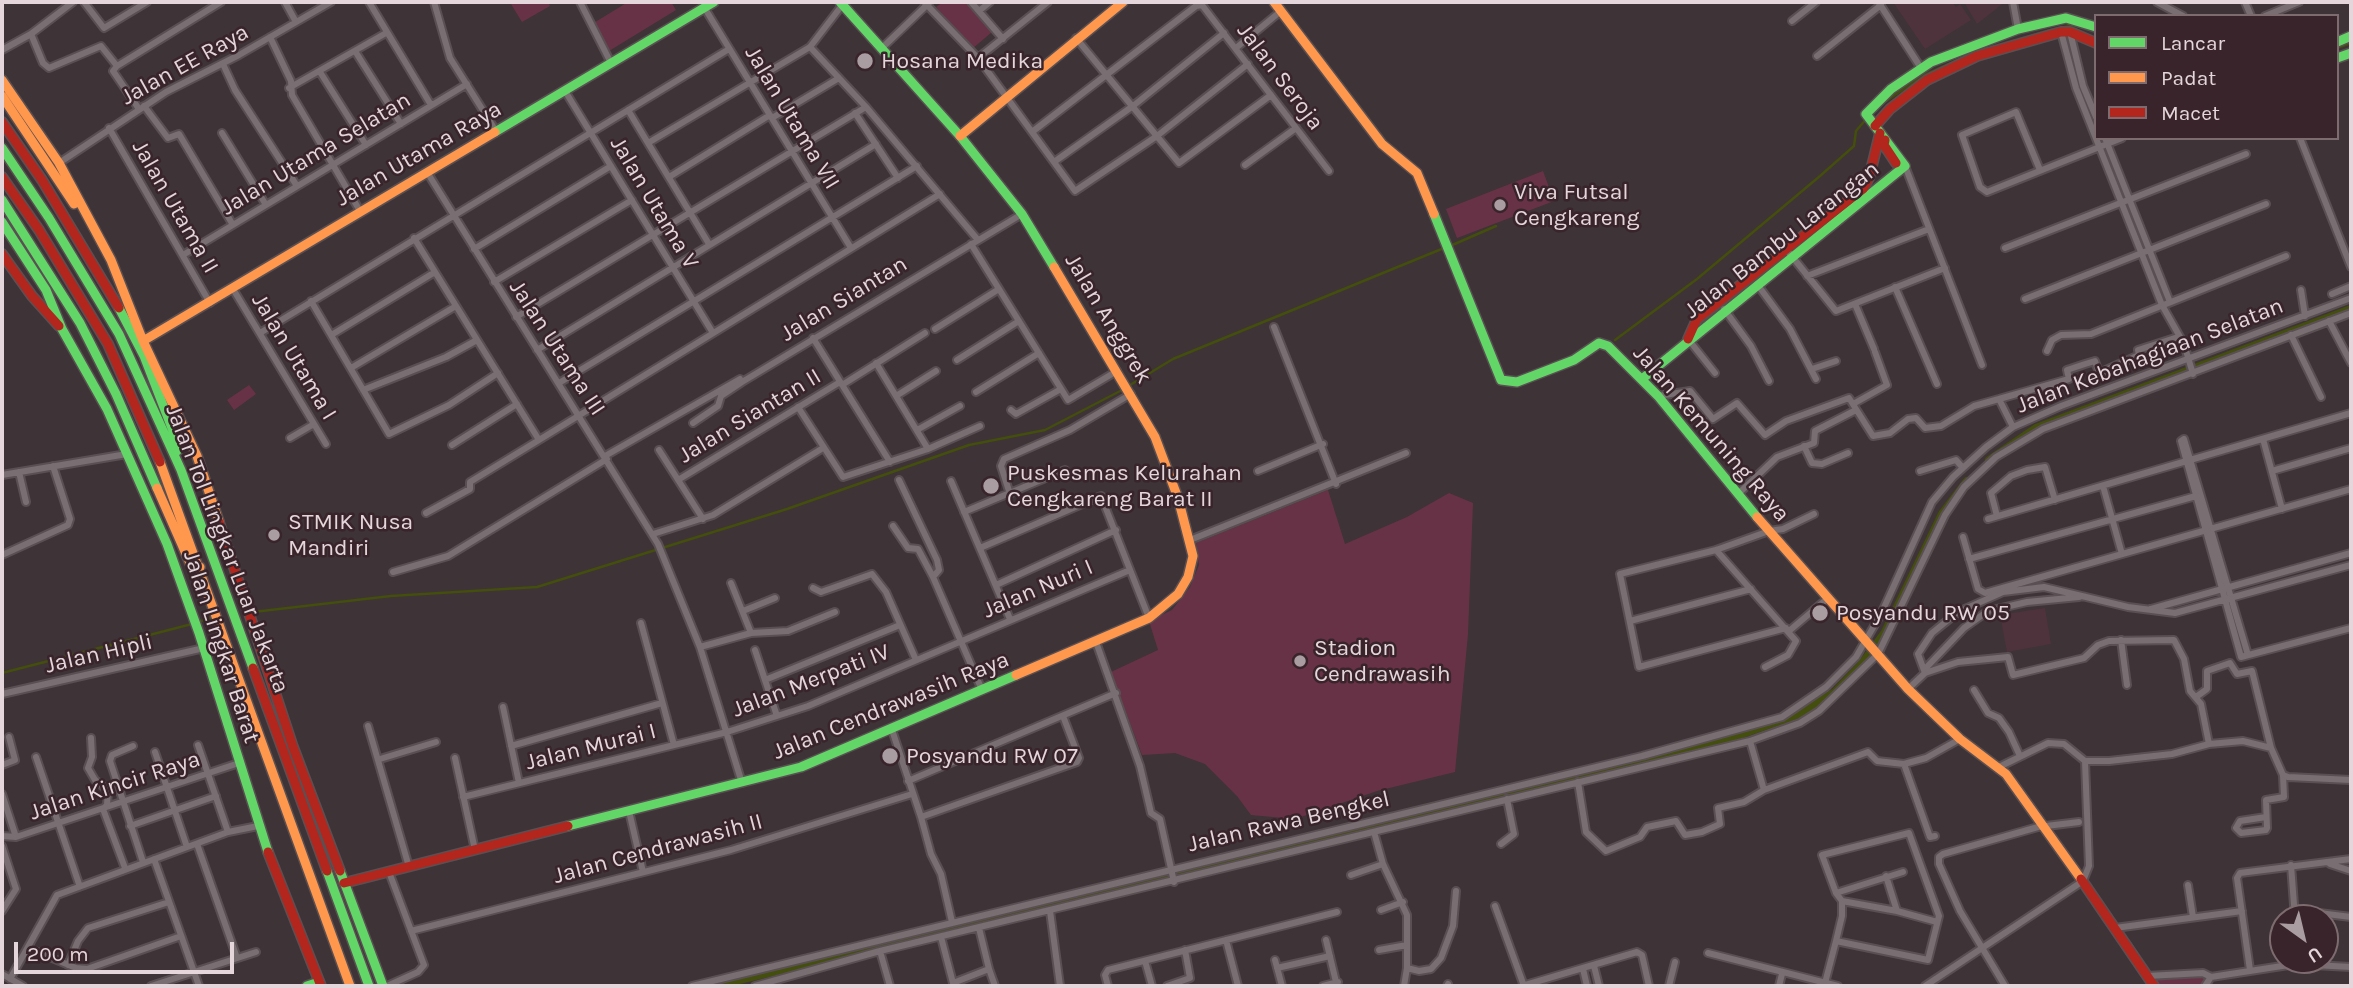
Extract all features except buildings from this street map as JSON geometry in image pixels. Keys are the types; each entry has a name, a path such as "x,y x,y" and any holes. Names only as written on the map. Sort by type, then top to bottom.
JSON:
{"main road":[{"name":"Jalan Utama Raya","path":"143,341 233,289 358,208 427,172 714,2"},
{"path":"841,3 960,136 1123,2"},
{"name":"Jalan Kemuning Raya","path":"1278,5 1382,144 1413,167 1501,380 1517,382 1605,344 1658,396 1769,531 1908,689 1960,739 2003,770"},
{"path":"1874,125 1891,89 1921,68 1974,44 2018,29 2066,18 2094,26"},
{"path":"1874,125 1897,102 1938,73 1987,52 2066,32 2094,42"},
{"path":"2,80 59,163 111,260 143,341 197,456 250,624 344,883 385,986"},
{"path":"2,96 61,184 128,302"},
{"path":"2,122 41,180 128,325 173,431 181,470"},
{"name":"Jalan Bambu Larangan","path":"1688,339 1697,319 1902,168 1890,142 1874,125"},
{"name":"Jalan Bambu Larangan","path":"1642,379 1757,284 1867,184 1874,125"},
{"name":"Jalan Anggrek","path":"960,136 1022,214 1128,389 1155,437 1190,540"},
{"name":"Jalan Tol Lingkar Luar Jakarta","path":"2,148 119,334 181,470 369,986"},
{"name":"Jalan Tol Lingkar Luar Jakarta","path":"5,181 39,230 108,344 174,495 350,986"},
{"path":"2,200 80,323 116,394 190,563 200,567"},
{"name":"Jalan Lingkar Barat","path":"2,222 30,263 62,329 107,409 167,544 200,633 258,825 320,984"},
{"name":"Jalan Lingkar Barat","path":"2,254 48,316 62,329"},
{"name":"Jalan Cendrawasih Raya","path":"344,883 742,783 801,766 892,730 1149,618 1178,594 1188,578 1193,556 1190,540"},
{"path":"2003,770 2154,986"},
{"path":"307,986 320,984"}],"street":[{"path":"2,50 31,34 73,2"},
{"path":"84,2 103,28 147,2"},
{"path":"221,2 113,71 168,138 179,134 233,225"},
{"path":"285,2 296,22"},
{"name":"Jalan EE Raya","path":"59,163 141,107 331,2"},
{"path":"369,2 431,106"},
{"path":"434,2 450,58 496,131"},
{"path":"580,2 611,63"},
{"path":"971,2 1003,39"},
{"path":"979,11 990,2"},
{"path":"978,58 1048,2"},
{"path":"1793,21 1816,2"},
{"path":"2013,2 2018,29"},
{"path":"2157,2 2179,14"},
{"path":"2270,14 2299,2"},
{"path":"648,143 810,47 841,3"},
{"path":"883,47 927,3 978,58 1075,191 1157,136 1248,64"},
{"path":"1816,56 1879,3 1921,68"},
{"name":"Jalan Seroja","path":"1108,75 1196,6 1202,5 1329,171"},
{"path":"1236,48 1278,5"},
{"name":"Jalan Utama VII","path":"704,7 851,248"},
{"path":"2066,32 2094,112"},
{"path":"2066,32 2076,88 2094,134"},
{"path":"289,88 386,33"},
{"path":"1054,162 1133,106 1224,33"},
{"path":"31,34 43,63 49,68 101,46 117,66"},
{"path":"270,37 291,81 289,88 358,208"},
{"path":"1076,38 1179,163 1271,95"},
{"path":"810,47 866,107 978,240"},
{"path":"260,333 729,49"},
{"path":"355,51 401,124"},
{"path":"223,64 235,90 297,186"},
{"path":"320,72 366,145"},
{"path":"1032,132 1108,75"},
{"path":"669,177 839,78"},
{"name":"Jalan Utama Selatan","path":"183,255 467,84"},
{"name":"Jalan Utama V","path":"565,91 713,333"},
{"path":"516,317 866,107"},
{"path":"628,110 709,244"},
{"path":"2040,170 2016,112 1962,135 1983,191 1987,192 2099,147 2106,141 2170,302"},
{"path":"855,113 898,178"},
{"name":"Jalan Utama II","path":"109,128 210,303"},
{"path":"1245,165 1296,128"},
{"path":"222,133 266,205"},
{"path":"2096,140 2162,305 2184,344 2192,373"},
{"path":"2301,140 2351,267"},
{"path":"537,350 876,144"},
{"path":"2005,248 2246,154"},
{"path":"474,249 611,166"},
{"path":"559,383 917,166"},
{"path":"1902,168 1945,268 1982,365"},
{"name":"Jalan Utama III","path":"427,172 653,534 700,647 742,783"},
{"path":"426,513 470,489 470,482 940,194"},
{"path":"494,282 632,200"},
{"path":"2025,299 2266,204"},
{"name":"Jalan Siantan","path":"693,423 718,406 721,396 779,359 1022,214"},
{"path":"1807,276 1929,229"},
{"path":"414,238 539,440"},
{"path":"971,244 1070,400 1117,371"},
{"path":"1789,253 1834,310 1945,268"},
{"path":"2046,351 2052,340 2061,335 2091,334 2286,256"},
{"path":"333,334 435,272"},
{"path":"1757,284 1790,329 1816,379"},
{"path":"2332,294 2351,286"},
{"path":"1895,287 1937,384"},
{"name":"Jalan Utama I","path":"233,289 326,444"},
{"path":"935,329 999,289"},
{"path":"2301,290 2305,316"},
{"name":"Jalan Kebahagiaan Selatan","path":"1867,643 1933,502 1963,468 2013,427 2351,298"},
{"path":"311,301 333,334 389,434 449,405 498,373"},
{"path":"1738,494 1777,457 1814,443 1815,431 1887,385 1855,304"},
{"path":"351,368 456,306"},
{"path":"1724,309 1752,346 1769,381"},
{"name":"Jalan Rawa Bengkel","path":"755,986 778,983 880,951 1050,911 1172,875 1643,761 1750,741 1800,723 1819,712 1878,653 1945,514 1964,487 2004,452 2043,429 2067,419 2351,313"},
{"path":"957,360 1019,321"},
{"path":"2329,321 2351,363"},
{"path":"2285,325 2321,397"},
{"path":"1274,327 1323,444 1336,484"},
{"name":"Jalan Siantan II","path":"678,480 925,333"},
{"path":"1658,396 1690,391 1713,419 1736,403 1765,435 1786,421 1849,398 1870,434 1881,436 1890,433 1908,419 1916,418 1925,428 1941,426 1974,406 2069,379 2067,370 2095,361 2099,373 2139,355 2137,350 2178,337"},
{"path":"813,338 890,463"},
{"path":"1688,339 1715,373"},
{"path":"363,390 446,357 477,340"},
{"path":"976,392 1038,353"},
{"path":"393,572 448,556 606,457 779,359"},
{"path":"1812,369 1836,361"},
{"path":"876,363 928,449"},
{"path":"896,396 936,371"},
{"path":"1011,410 1016,414 1061,389"},
{"path":"1010,494 1001,466 1004,459 1070,430 1128,389"},
{"path":"1999,399 2013,427"},
{"path":"452,445 517,404"},
{"path":"917,430 960,406"},
{"path":"798,407 843,477 928,449 980,426"},
{"path":"2061,407 2067,419"},
{"path":"1988,519 2351,413"},
{"path":"290,439 314,424"},
{"path":"2263,439 2282,509"},
{"path":"1258,471 1323,444"},
{"path":"1804,446 1812,463 1827,463 1848,453"},
{"path":"653,534 703,519 823,448"},
{"path":"2272,471 2351,448"},
{"path":"659,450 703,519"},
{"path":"1190,540 1336,484 1406,453"},
{"path":"2,475 127,454"},
{"path":"1920,471 1956,460 1963,468"},
{"path":"2190,460 2196,496 2209,529"},
{"path":"2190,460 2228,598 2248,655 2351,628"},
{"path":"2,555 68,525 70,519 53,466"},
{"path":"1997,516 1991,493 2011,476 2027,470 2045,467 2055,500"},
{"path":"964,512 1065,470"},
{"path":"19,472 26,502"},
{"path":"899,480 937,560 939,570 933,577"},
{"path":"951,481 1010,619"},
{"path":"2103,485 2122,554"},
{"path":"1964,537 1978,589 1985,593 2351,489"},
{"path":"980,548 1099,496 1104,499 1149,618"},
{"path":"1969,559 2196,496"},
{"path":"1814,514 1783,529 1769,531 1716,550 1620,574 1639,667 1788,630 1828,598"},
{"path":"893,526 908,548 918,549 982,690"},
{"path":"996,585 1116,530"},
{"path":"1716,550 1796,641 1794,648 1765,667"},
{"path":"2145,610 2351,553"},
{"path":"1925,671 1918,654 1932,633 1977,601 2029,587 2044,587 2145,610 2175,613 2351,565"},
{"name":"Jalan Nuri I","path":"916,660 1130,570"},
{"name":"Jalan Merpati IV","path":"727,732 777,716 916,660 886,592 869,573 821,592 813,588"},
{"path":"2250,580 2253,591"},
{"path":"731,583 751,633"},
{"path":"1630,621 1751,589"},
{"path":"1908,689 1964,628 1988,611 2027,602 2088,596"},
{"path":"743,611 775,598"},
{"path":"700,647 751,633 789,631 835,612"},
{"path":"641,623 674,745"},
{"path":"765,680 900,625"},
{"path":"1925,671 1947,664 2008,657 2013,675 2087,657 2100,643 2121,640 2176,640 2184,659 2190,691 2201,704 2209,744"},
{"path":"2121,640 2127,685"},
{"path":"1096,642 1140,766 1152,813 1160,819 1172,875"},
{"name":"Jalan Rawa Bengkel","path":"691,986 952,922 1374,832 1578,782 1782,717 1826,687 1867,643"},
{"name":"Jalan Hipli","path":"2,694 204,648"},
{"path":"755,650 777,716"},
{"path":"2196,697 2207,689 2207,671 2231,663 2237,674 2252,671 2271,748 2283,775 2284,797 2266,797 2266,817 2266,830 2241,833 2236,828 2240,821 2266,817"},
{"path":"1974,690 1988,713 1999,718 2009,732 2020,756"},
{"path":"908,781 1116,694"},
{"path":"511,746 662,703"},
{"path":"503,707 519,783"},
{"path":"920,817 1078,761 1063,716"},
{"path":"368,726 380,759 409,867"},
{"path":"892,730 931,854 941,874 952,922"},
{"name":"Jalan Murai I","path":"463,797 727,732"},
{"path":"2,765 15,760 9,737"},
{"path":"91,738 92,757 88,768 94,780 108,790 107,805 103,809 125,868"},
{"path":"1578,782 1586,832 1606,851 1640,837 1647,827 1675,821 1685,835 1702,832 1720,824 1718,808 1744,802 1764,790 1868,752 1877,761 1904,764 1926,758 1960,739"},
{"path":"1750,741 1764,790"},
{"path":"2003,770 2020,756 2048,743 2070,747 2085,761 2133,760 2209,744 2243,741 2271,748"},
{"path":"380,759 436,742"},
{"path":"198,745 228,832"},
{"path":"133,746 112,755 110,761 143,862"},
{"path":"155,752 187,847"},
{"path":"36,757 79,884"},
{"path":"455,758 475,850"},
{"path":"1925,986 1982,951 2083,881 2089,866 2085,761"},
{"name":"Jalan Kincir Raya","path":"2,836 16,837 239,763"},
{"path":"1904,764 1930,837 1935,836"},
{"path":"2283,775 2351,780"},
{"path":"2,794 16,837"},
{"name":"Jalan Cendrawasih II","path":"411,931 731,850 912,794"},
{"path":"130,826 216,796"},
{"path":"1501,844 1514,834 1507,799"},
{"path":"629,811 643,872"},
{"path":"2005,986 1959,911 1938,864 1939,858 1943,854 2079,822"},
{"path":"10,979 54,897 79,884 228,832 258,825"},
{"path":"1374,832 1383,863 1407,915 1407,968 1404,986"},
{"path":"1836,941 1926,962 1939,916 1909,833 1825,852 1822,858 1842,901 1897,911 1937,922"},
{"path":"197,844 237,958"},
{"path":"2,846 16,889 3,908"},
{"path":"154,859 199,986"},
{"path":"2250,971 2238,878 2240,873 2351,859"},
{"path":"1351,875 1383,863"},
{"path":"2328,864 2351,871"},
{"path":"2291,865 2294,904"},
{"path":"385,986 418,972 424,965 389,872"},
{"path":"1836,893 1903,872"},
{"path":"1886,876 1897,911"},
{"path":"2188,885 2193,917"},
{"path":"1407,968 1419,971 1430,969 1441,958 1453,926 1456,891"},
{"path":"1825,983 1836,941 1842,901"},
{"path":"68,965 78,941 88,928 169,902"},
{"path":"1381,911 1403,902"},
{"path":"1495,906 1523,986 1640,952 1649,986"},
{"path":"1050,911 1060,986"},
{"path":"2115,928 2242,911"},
{"path":"1108,986 1105,975 1108,970 1337,912"},
{"path":"979,928 995,986"},
{"path":"28,948 81,969 93,968 181,936"},
{"path":"942,937 952,985 989,969"},
{"path":"1226,940 1238,986"},
{"path":"1323,986 1338,982 1325,940"},
{"path":"1379,950 1406,945"},
{"path":"1167,986 1190,978 1185,950"},
{"path":"880,951 890,986"},
{"path":"151,986 256,952"},
{"path":"1708,953 1782,974 1838,986"},
{"path":"1278,968 1330,956"},
{"path":"1275,960 1283,986"},
{"path":"1145,961 1152,986"},
{"path":"1668,986 1675,962"},
{"path":"2147,976 2203,973 2211,977 2295,964 2351,967"},
{"path":"1594,966 1599,986"},
{"path":"1583,969 1587,986"},
{"path":"2,974 23,986"},
{"path":"1779,986 1782,974"},
{"path":"2205,986 2211,977"}],"shaded area":[{"path":"548,2 550,6 522,22 511,4"},
{"path":"628,2 671,2 676,10 609,51 592,24"},
{"path":"943,2 966,2 992,32 972,49 936,7"},
{"path":"1893,2 1952,2 1956,7 1960,4 1971,20 1925,49"},
{"path":"1964,2 2005,2 1977,24"},
{"name":"Viva Futsal Cengkareng","path":"1543,171 1554,201 1457,238 1446,209"},
{"path":"249,385 256,394 234,410 227,400"},
{"name":"Stadion Cendrawasih","path":"1328,490 1345,544 1407,517 1449,493 1473,503 1468,634 1455,772 1377,791 1295,819 1251,815 1237,796 1205,764 1175,753 1142,755 1111,672 1158,650 1149,621 1172,610 1190,587 1199,565 1196,543"},
{"path":"2045,608 2051,644 2007,652 2000,615"},
{"path":"2223,973 2201,986 2156,986 2149,977"}],"waterway":[{"path":"2060,28 2069,26 2086,34"},
{"path":"1977,52 2054,29"},
{"path":"2339,47 2351,43"},
{"path":"1879,106 1924,75 1967,56"},
{"path":"1615,340 1697,279 1820,176 1854,146 1856,131 1867,118"},
{"path":"1450,246 1496,226"},
{"path":"1130,385 1173,359 1444,248"},
{"path":"1989,460 2036,428 2351,309"},
{"path":"253,612 391,596 537,587 787,509 969,445 1045,430 1124,389"},
{"path":"715,986 1722,741 1802,713 1835,692 1861,665 1885,632 1942,514 1967,481"},
{"path":"198,622 212,618"},
{"path":"2,673 192,624"}],"traffic: fast":[{"path":"495,132 714,2"},
{"path":"840,2 960,136 1022,214 1054,267"},
{"path":"1642,379 1905,166 1866,114 1891,89 1931,62 2018,29 2066,18 2094,26"},
{"path":"2339,41 2351,36"},
{"path":"2339,57 2351,53"},
{"path":"2,148 49,218 119,334 181,470 253,668"},
{"path":"2,200 80,323 116,394 157,488"},
{"path":"1434,214 1501,380 1517,382 1574,360 1599,343 1608,346 1658,396 1757,517"},
{"path":"2,222 46,290 62,329 107,409 167,544 199,633 268,852"},
{"path":"119,308 144,356 173,431 177,451"},
{"path":"568,826 801,767 1016,675"},
{"path":"327,871 369,986"},
{"path":"340,871 383,986"},
{"path":"307,986 319,982"}],"traffic: slow":[{"path":"960,136 1123,2"},
{"path":"1274,2 1382,144 1417,173 1434,214"},
{"path":"2,80 59,163 111,260 143,341 197,456 219,522"},
{"path":"2,96 74,204"},
{"path":"143,341 495,132"},
{"path":"1016,675 1149,618 1178,594 1188,577 1193,556 1178,498 1155,437 1054,267"},
{"path":"160,462 350,986"},
{"path":"157,488 190,563 200,567"},
{"path":"1757,517 1908,689 1960,739 2006,774 2081,879"}],"traffic: jam":[{"path":"1875,126 1890,109 1927,80 1977,56 2061,32 2070,32 2094,42"},
{"path":"2,122 42,180 119,308"},
{"path":"1688,339 1697,319 1863,189 1869,178 1880,133"},
{"path":"1885,140 1884,145 1896,163"},
{"path":"2,177 39,230 108,344 160,462"},
{"path":"2,254 32,296 59,326"},
{"path":"219,522 293,747 340,871"},
{"path":"253,668 327,871"},
{"path":"344,883 568,826"},
{"path":"268,852 321,986"},
{"path":"2081,879 2154,986"}],"place":[{"name":"Hosana Medika","path":"865,61"},
{"name":"Viva Futsal Cengkareng","path":"1500,205"},
{"name":"Puskesmas Kelurahan Cengkareng Barat II","path":"991,486"},
{"name":"STMIK Nusa Mandiri","path":"274,535"},
{"name":"Posyandu RW 05","path":"1820,613"},
{"name":"Stadion Cendrawasih","path":"1300,661"},
{"name":"Posyandu RW 07","path":"890,756"}]}
